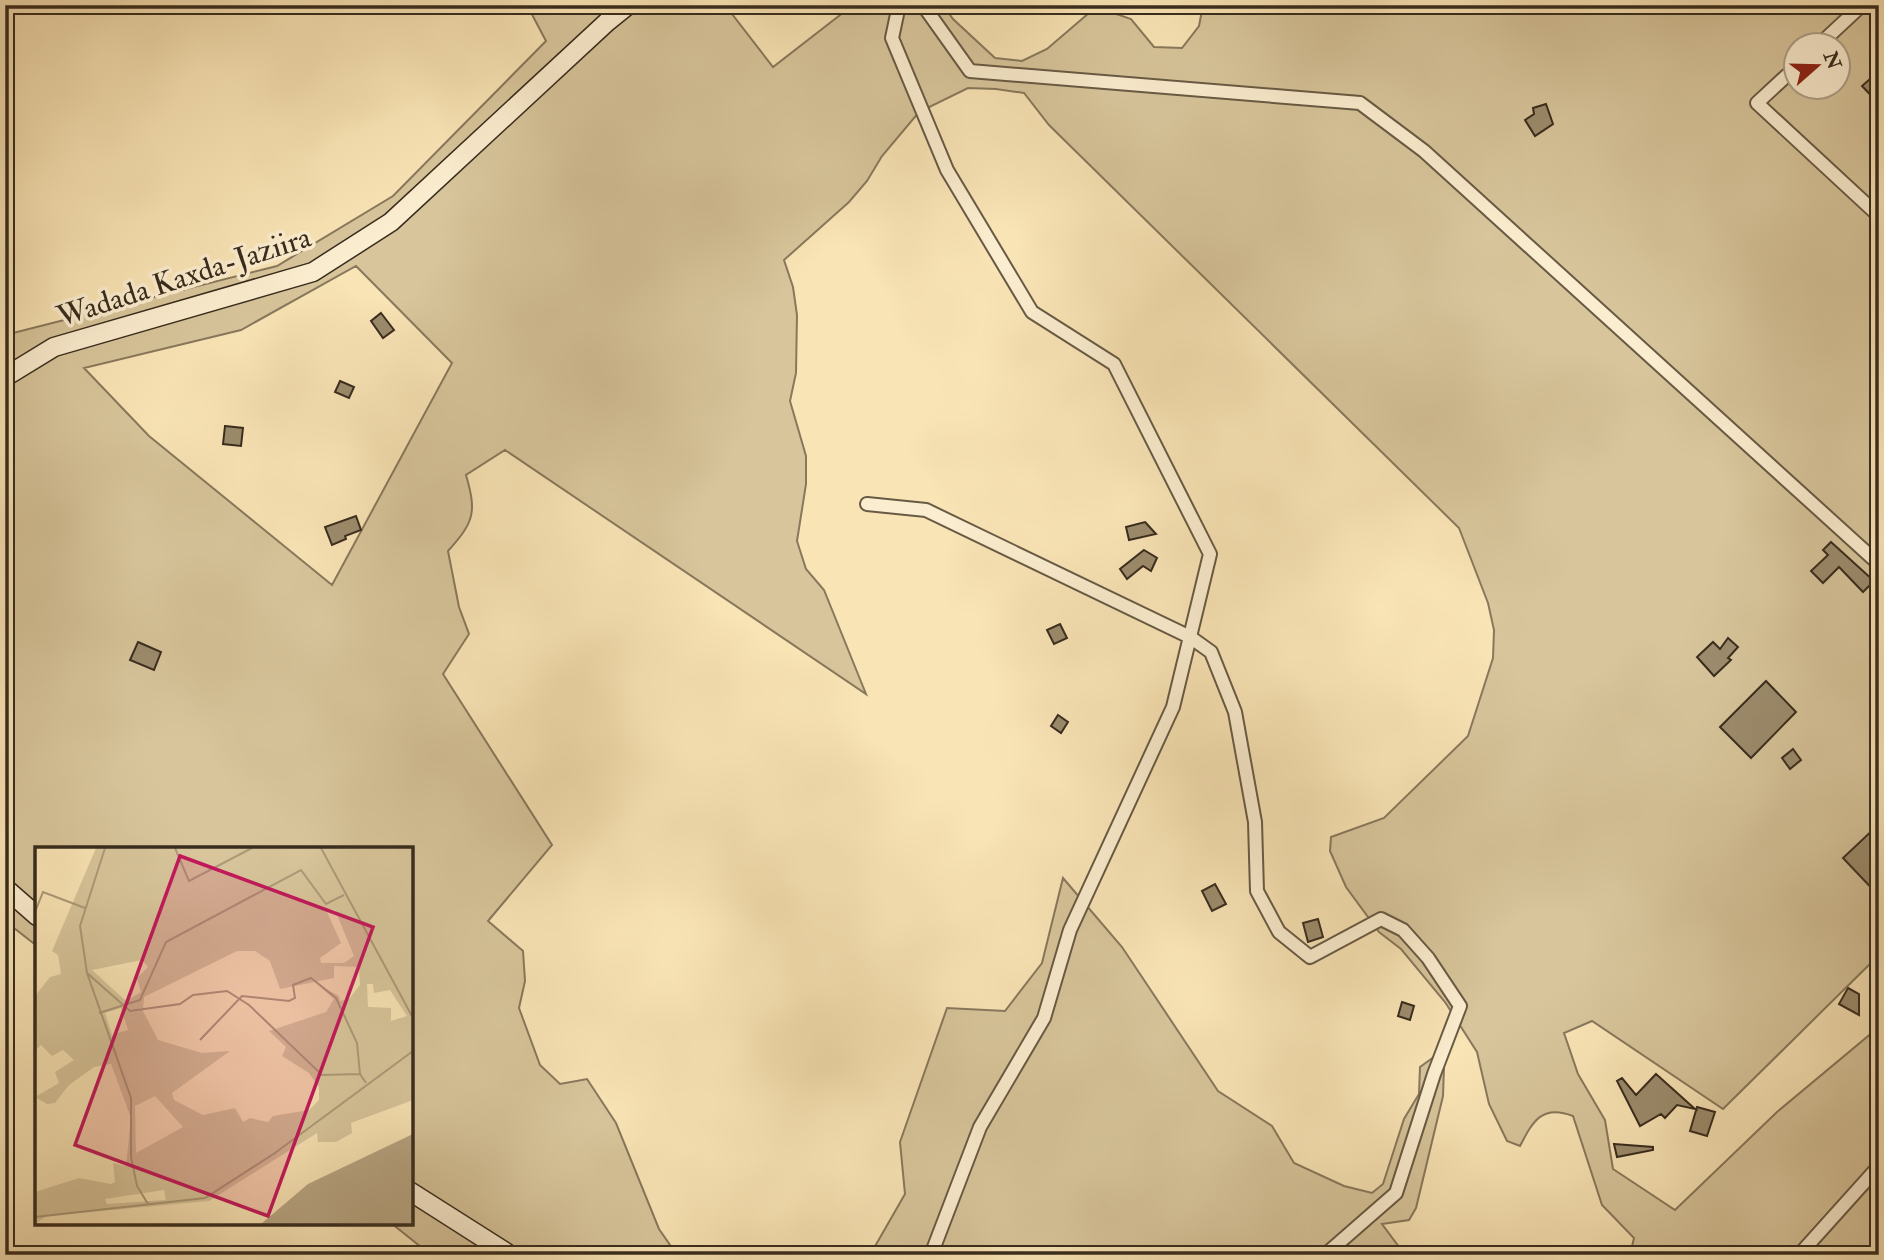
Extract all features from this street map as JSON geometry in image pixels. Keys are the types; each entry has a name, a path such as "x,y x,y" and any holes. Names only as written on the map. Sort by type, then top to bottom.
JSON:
{"street":[{"name":"Wadada Kaxda-Jaziira","path":"5,377 54,347 313,272 391,222 628,5"},
{"path":"899,5 891,38 947,170 1032,312 1114,364 1210,554 1173,707 1070,930 1044,1018 980,1127 931,1255"},
{"path":"923,5 970,71 1360,103 1424,151 1879,564"},
{"path":"1833,32 1862,5"},
{"path":"1783,79 1757,103 1879,216"},
{"path":"867,504 926,510 1190,637 1211,652 1235,712 1255,822 1257,891 1279,932 1310,957 1381,919 1403,930 1428,958 1460,1006 1434,1074 1396,1193 1325,1255"},
{"path":"5,888 35,914"},
{"path":"1799,1255 1879,1166"},
{"path":"413,1193 510,1255"}],"shaded area":[{"path":"527,5 725,5 773,67 853,5 943,5 953,19 995,58 1022,61 1047,49 1096,7 1131,19 1154,47 1182,48 1199,26 1203,5 1879,5 1879,966 1875,959 1723,1109 1592,1021 1564,1033 1578,1074 1605,1120 1613,1169 1675,1210 1777,1112 1879,1027 1879,1255 1630,1255 1634,1238 1602,1205 1573,1116 1553,1112 1546,1114 1534,1122 1520,1146 1507,1141 1489,1104 1477,1052 1445,1002 1401,949 1379,932 1346,887 1330,851 1331,837 1384,818 1468,736 1493,658 1494,630 1488,603 1459,528 1049,125 1024,93 968,88 919,112 882,156 867,181 849,202 784,260 793,287 797,315 796,373 790,401 806,456 806,484 797,541 806,569 824,590 866,694 505,450 466,475 471,516 463,532 448,551 459,607 469,634 443,674 552,845 488,921 523,951 525,981 519,1008 540,1065 560,1084 587,1079 616,1123 659,1229 677,1255 431,1255 394,1225 413,1225 413,847 35,847 35,944 5,921 5,335 277,266 393,196 546,41","holes":["356,266 452,363 332,585 149,436 84,368 241,330"]},
{"path":"1063,878 1122,947 1218,1091 1272,1126 1294,1163 1344,1186 1372,1193 1383,1184 1404,1119 1419,1094 1420,1067 1438,1054 1444,1067 1443,1096 1416,1208 1409,1220 1382,1224 1405,1255 870,1255 905,1194 900,1142 947,1008 1005,1011 1042,963"}],"building":[{"path":"1879,71 1879,104 1862,86"},
{"path":"1546,104 1553,124 1535,136 1525,120 1534,114 1533,108"},
{"path":"381,313 394,330 383,338 371,321"},
{"path":"340,381 354,387 349,398 335,392"},
{"path":"225,426 243,428 241,446 223,444"},
{"path":"356,516 361,530 332,545 325,527"},
{"path":"1145,522 1156,534 1129,540 1126,527"},
{"path":"1831,542 1874,581 1863,592 1839,567 1823,583 1811,571 1828,555 1823,550"},
{"path":"1144,550 1157,558 1151,571 1143,566 1127,579 1120,569"},
{"path":"1060,624 1067,638 1054,644 1047,630"},
{"path":"1728,638 1738,647 1728,658 1731,660 1714,676 1697,657 1713,642 1720,649"},
{"path":"138,642 161,652 154,670 130,660"},
{"path":"1766,681 1796,712 1751,758 1720,727"},
{"path":"1058,715 1068,722 1061,733 1051,726"},
{"path":"1793,749 1801,760 1790,769 1782,758"},
{"path":"1879,824 1879,896 1843,858"},
{"path":"1215,884 1226,904 1212,911 1202,891"},
{"path":"1318,919 1323,937 1308,942 1303,923"},
{"path":"1848,988 1859,994 1859,1015 1839,1004"},
{"path":"1402,1002 1414,1006 1410,1020 1398,1016"},
{"path":"1656,1074 1695,1109 1677,1105 1665,1118 1661,1114 1640,1126 1617,1081 1622,1078 1636,1095"},
{"path":"1697,1107 1715,1112 1707,1136 1690,1131"},
{"path":"1614,1144 1653,1147 1653,1150 1617,1157"}]}
